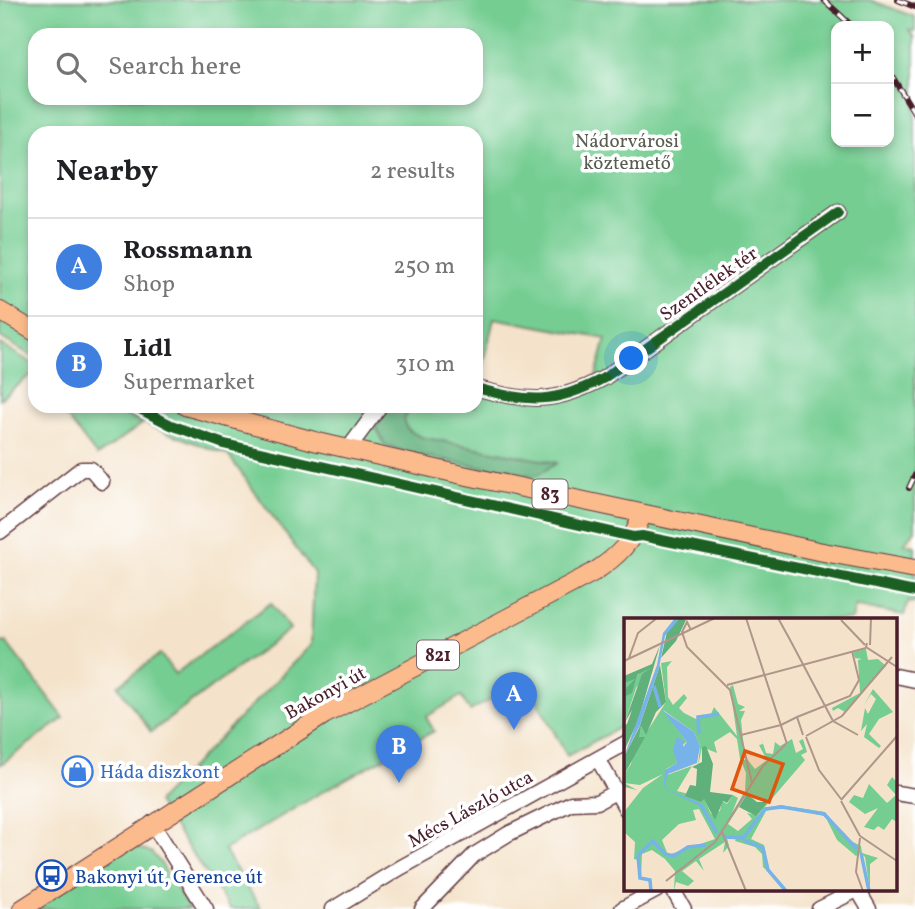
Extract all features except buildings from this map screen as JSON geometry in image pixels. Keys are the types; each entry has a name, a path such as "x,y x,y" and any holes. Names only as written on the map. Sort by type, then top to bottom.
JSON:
{"main road":[{"path":"0,311 28,328"},
{"name":"83","path":"211,413 348,449 642,514 915,569"},
{"name":"Bakonyi út","path":"22,909 324,715 594,572 620,553 638,529 642,514"}],"street":[{"name":"Szentlélek tér","path":"483,390 535,400 586,387 604,378 838,212"},
{"path":"348,449 375,413"},
{"path":"0,532 82,470 91,469 102,482"},
{"name":"Mécs László utca","path":"333,909 357,903 460,835 624,744"},
{"path":"598,759 624,805"},
{"path":"422,909 474,855 545,814 571,803 597,802 617,791"},
{"path":"152,824 206,909"},
{"path":"460,835 474,855"},
{"path":"622,909 653,892"},
{"path":"674,892 684,909"},
{"path":"819,909 853,892"},
{"path":"858,892 869,909"}],"green space":[{"name":"Nádorvárosi köztemető","path":"0,0 870,0 915,17 915,31 909,30 915,37 915,530 904,544 915,546 915,603 908,602 904,615 855,606 852,618 624,618 624,725 567,756 526,680 470,711 461,696 426,717 434,731 327,789 224,850 261,909 230,909 157,802 311,645 314,573 228,455 152,427 128,413 483,413 483,386 533,394 573,387 596,376 606,339 494,318 483,367 483,126 28,126 28,354 0,337"},
{"path":"0,344 28,361 28,377 0,399"},
{"path":"63,413 122,413 142,424 97,456"},
{"path":"385,413 407,413 404,420 407,428 421,437 557,463 535,476 407,453 384,444 376,427"},
{"path":"271,603 290,629 151,732 118,686 160,654 175,674"},
{"path":"6,642 64,718 0,765 0,643"},
{"path":"136,847 151,852 160,862 189,909 32,909 123,851"}],"railway":[{"path":"824,0 847,21"},
{"path":"898,0 915,7"},
{"path":"894,79 915,114"},
{"path":"909,488 915,475"}],"cycle path":[{"path":"483,390 527,398 556,397 604,378 838,212"},
{"path":"148,413 171,425 224,444 633,537 642,536 915,592"}],"place":[{"name":"Rossmann","path":"514,730"},
{"name":"Háda diszkont","path":"77,771"},
{"name":"Lidl","path":"399,783"},
{"name":"Bakonyi út, Gerence út","path":"52,876"}]}
